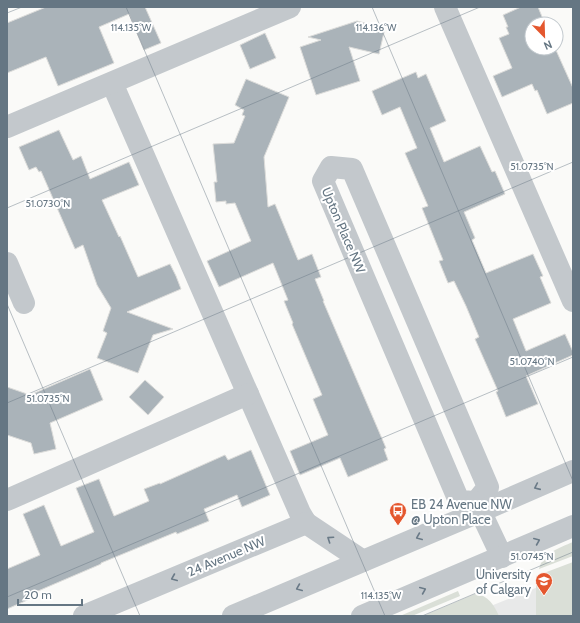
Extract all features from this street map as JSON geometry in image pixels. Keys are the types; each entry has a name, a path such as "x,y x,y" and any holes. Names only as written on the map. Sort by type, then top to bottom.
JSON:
{"street":[{"path":"7,127 290,7"},
{"path":"445,7 565,262 573,301"},
{"path":"112,83 300,513 306,523 363,561"},
{"name":"Upton Place NW","path":"331,167 352,169 356,177 488,487 478,506 459,501 453,488 323,181 331,167"},
{"path":"7,263 24,303"},
{"path":"7,500 248,394"},
{"path":"232,616 363,561 478,506 573,471"},
{"path":"478,506 502,557"},
{"name":"24 Avenue NW","path":"84,616 306,523"},
{"path":"362,616 573,526"}],"shaded area":[{"path":"573,542 573,556 539,569 541,563 548,555"},
{"path":"573,562 573,616 536,616 536,576"},
{"name":"University of Calgary","path":"573,573 573,616 466,616 533,589"},
{"path":"458,591 460,596 412,616 400,616"},
{"path":"475,594 487,598 499,616 423,616"}],"building":[{"path":"46,7 145,7 161,43 144,50 129,14 99,27 114,63 58,86 46,57 7,73 7,23"},
{"path":"521,7 538,7 542,16 524,16 524,56 559,56 573,88 573,103 547,114 537,90 535,91 532,84 502,97 493,76 512,68 499,38 509,34 503,15"},
{"path":"357,21 385,28 379,54 349,47 360,81 316,95 300,47 321,40 308,37"},
{"path":"265,33 276,58 250,69 240,45"},
{"path":"416,72 418,78 426,74 446,121 430,128 444,162 480,146 492,172 495,171 505,194 464,212 475,238 472,240 486,273 533,254 543,276 540,277 551,303 513,319 526,351 565,334 573,352 573,355 526,376 538,404 506,417 496,392 498,391 475,339 479,337 466,306 454,281 448,283 439,261 443,260 422,208 428,206 405,153 417,148 400,107 382,115 372,91"},
{"path":"246,79 289,97 264,157 268,207 275,204 298,260 312,254 321,277 315,279 323,301 386,448 384,449 388,460 348,477 340,458 300,475 290,451 328,435 313,399 322,395 292,324 293,323 284,301 288,300 273,263 219,287 207,261 251,241 235,203 226,204 226,201 216,202 214,182 217,182 213,144 234,143 245,116 242,115 244,110 235,105"},
{"path":"59,130 73,160 81,156 90,179 129,162 139,185 102,200 138,277 170,264 181,289 127,312 173,329 153,335 138,373 97,358 107,333 103,331 111,308 97,285 83,245 75,249 41,171 39,172 36,167 29,170 19,147"},
{"path":"90,369 103,400 50,423 56,449 34,454 31,443 7,435 7,387 30,395"},
{"path":"145,380 164,397 148,415 129,397"},
{"path":"251,450 270,495 242,507 237,495 204,509 209,521 177,534 176,532 101,563 31,594 32,598 7,609 7,569 40,555 23,514 44,505 61,546 94,532 76,488 99,479 114,516 149,501 144,489 160,484 225,455 228,460"}],"place":[{"name":"EB 24 Avenue NW @ Upton Place","path":"398,526"},
{"name":"University of Calgary","path":"544,596"}]}
